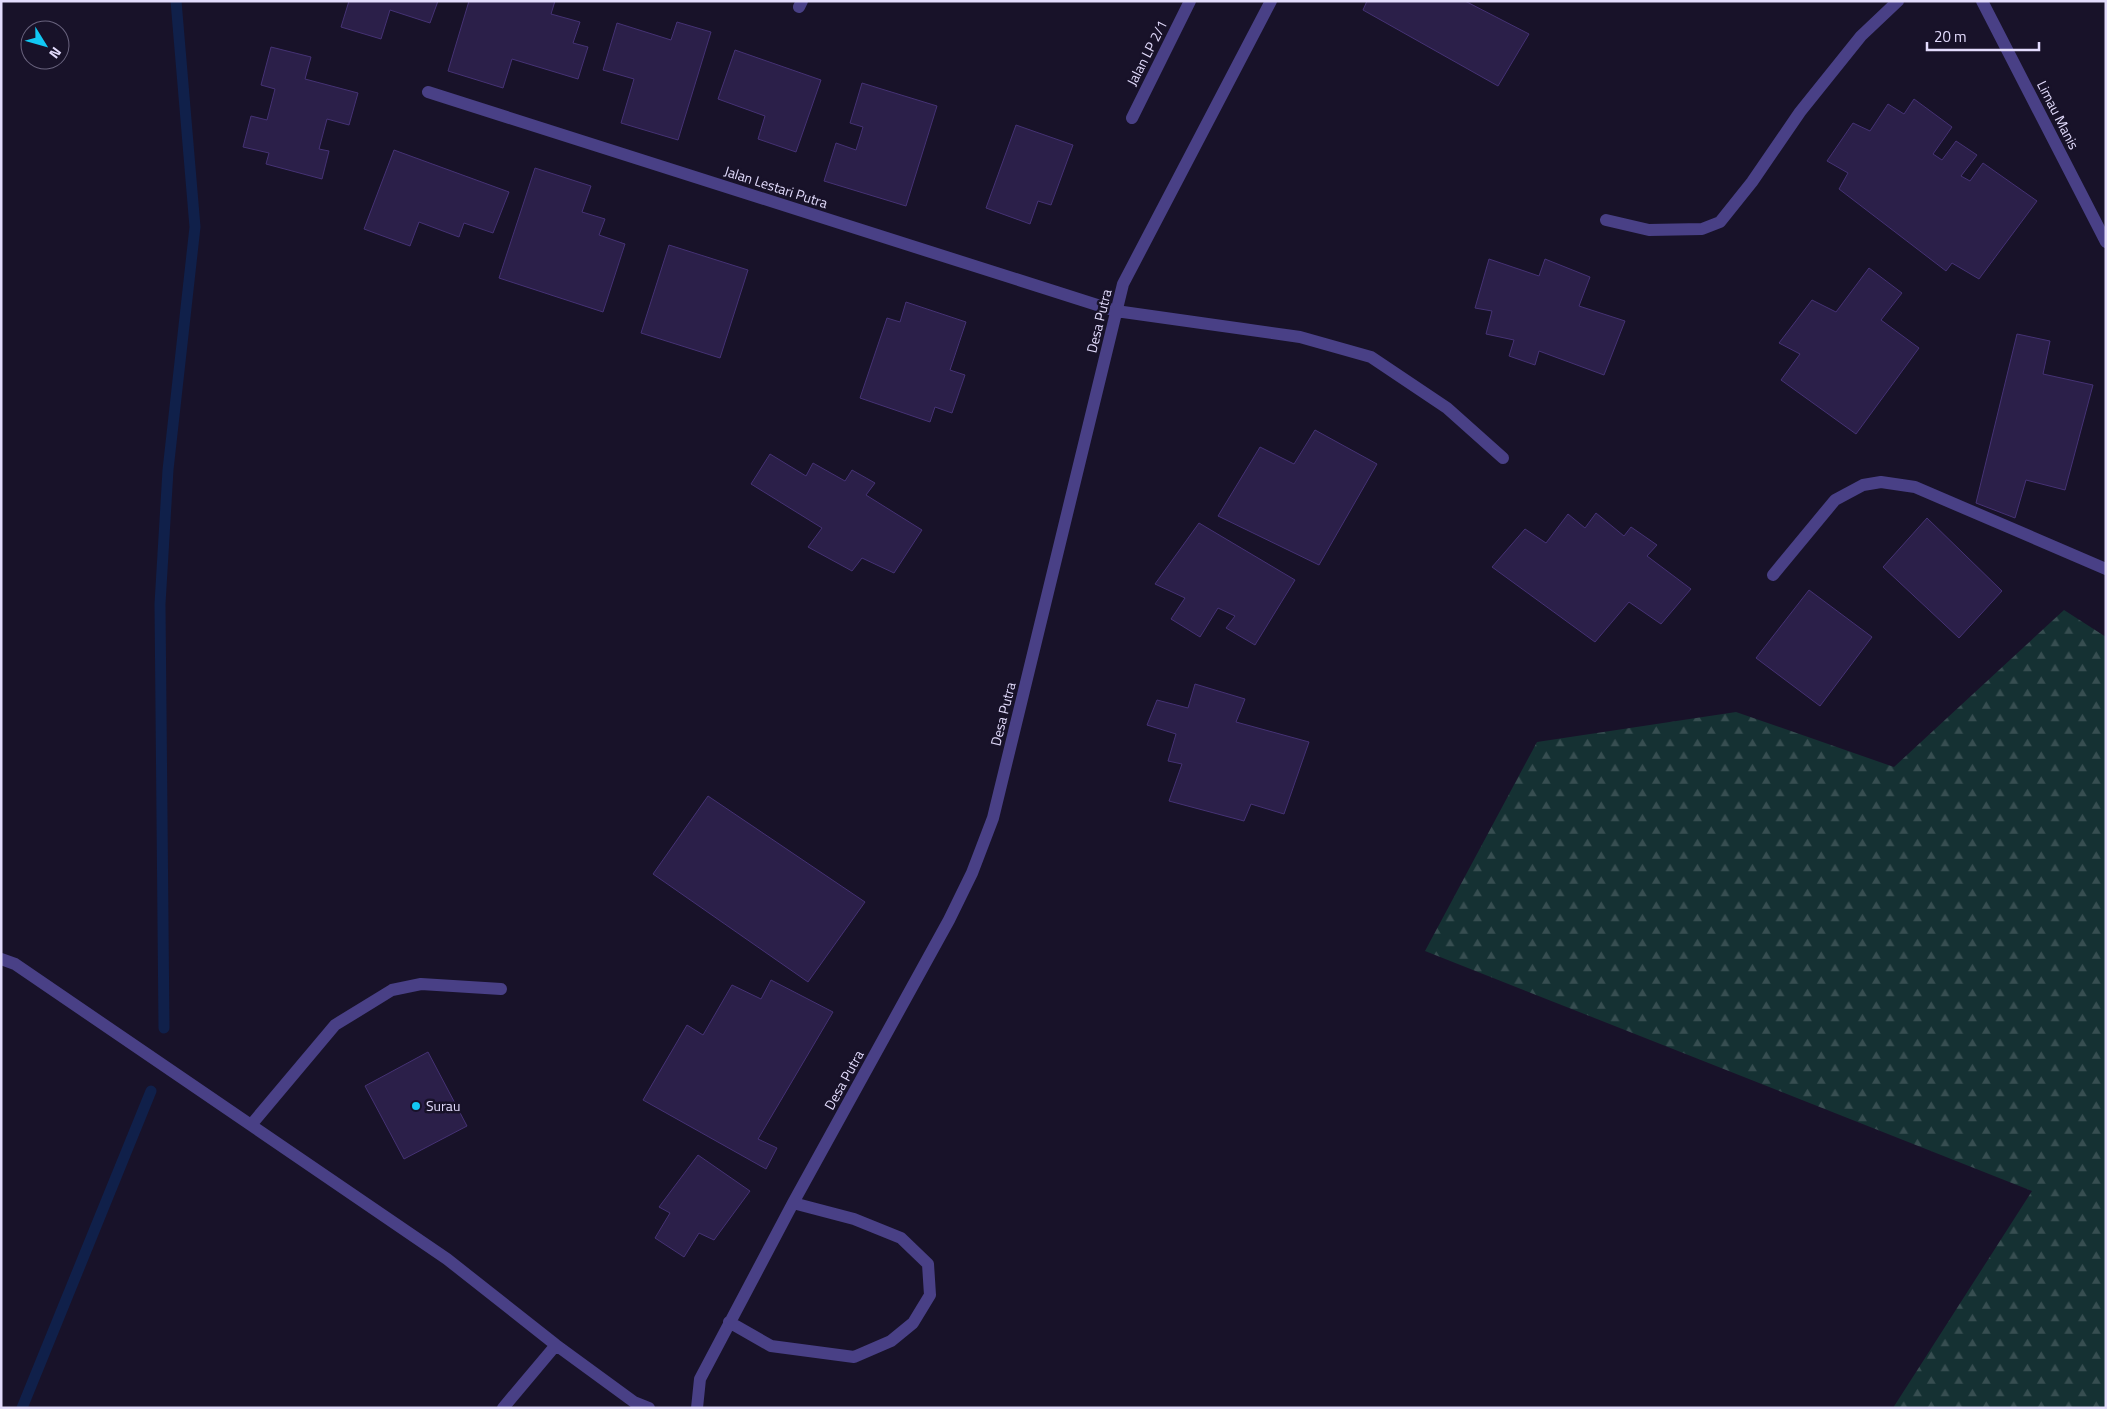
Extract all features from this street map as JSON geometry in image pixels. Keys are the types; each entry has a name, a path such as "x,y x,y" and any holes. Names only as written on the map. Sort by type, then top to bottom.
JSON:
{"street":[{"name":"Jalan LP 2/1","path":"1132,118 1190,1"},
{"name":"Desa Putra","path":"697,1408 700,1379 729,1322 949,920 972,873 993,818 1123,284 1271,1"},
{"path":"1606,220 1649,230 1702,229 1720,222 1752,182 1806,104 1861,36 1898,1"},
{"name":"Limau Manis","path":"1982,1 2106,242"},
{"name":"Jalan Lestari Putra","path":"428,92 1116,311 1300,338 1371,358 1447,408 1503,458"},
{"path":"1773,575 1835,500 1863,485 1881,482 1915,487 2106,569"},
{"path":"1,959 15,964 447,1259 634,1402 649,1408"},
{"path":"251,1125 335,1025 392,990 421,984 501,989"},
{"path":"729,1322 771,1346 854,1357 891,1341 913,1323 930,1295 928,1264 901,1238 854,1218 793,1203"},
{"path":"503,1408 556,1344"}],"green space":[{"path":"2064,610 2106,637 2106,1408 1893,1408 2032,1191 1425,951 1537,742 1736,712 1894,767"}],"building":[{"path":"349,1 438,1 430,23 390,10 381,39 341,27"},
{"path":"469,1 555,1 551,14 580,22 573,43 588,47 578,79 512,59 503,88 448,71"},
{"path":"1367,1 1465,1 1529,34 1498,86 1363,10"},
{"path":"677,22 711,32 678,140 621,123 634,79 603,70 617,23 671,40"},
{"path":"271,47 311,57 305,79 358,93 349,125 327,119 319,149 329,151 322,179 266,164 269,153 243,147 251,116 267,120 275,89 261,85"},
{"path":"735,50 821,80 796,152 758,139 765,116 718,99"},
{"path":"862,83 937,106 906,206 824,181 836,143 856,150 863,127 850,123"},
{"path":"1914,99 1952,127 1933,154 1942,160 1956,141 1977,155 1961,176 1970,181 1983,163 2037,201 1979,279 1952,263 1946,271 1839,189 1848,173 1827,161 1853,123 1870,131 1888,104 1904,114"},
{"path":"1016,125 1073,145 1051,205 1038,201 1030,224 986,208"},
{"path":"394,150 509,192 493,233 464,223 459,237 419,222 410,246 364,229"},
{"path":"535,168 591,186 582,212 605,219 599,235 625,244 603,312 499,278"},
{"path":"669,245 748,270 720,358 641,333"},
{"path":"1489,259 1539,276 1545,259 1590,277 1579,306 1625,321 1604,375 1539,351 1535,365 1509,356 1514,340 1486,334 1492,311 1475,308"},
{"path":"1869,268 1902,293 1881,320 1919,348 1856,434 1781,380 1800,354 1779,343 1812,300 1836,312"},
{"path":"906,302 966,322 950,370 965,375 952,413 935,407 930,422 860,398 887,318 900,322"},
{"path":"2017,334 2050,341 2043,374 2093,385 2065,490 2026,480 2015,518 1976,503"},
{"path":"1315,430 1377,464 1319,565 1218,516 1260,447 1294,464"},
{"path":"770,454 806,476 813,463 845,481 852,470 875,483 866,495 922,530 894,573 862,558 852,571 808,547 822,528 751,484"},
{"path":"1596,513 1624,536 1631,527 1657,545 1647,556 1691,589 1661,624 1629,602 1595,642 1492,567 1525,529 1546,543 1568,514 1585,528"},
{"path":"1927,518 2002,591 1959,638 1883,567"},
{"path":"1199,523 1295,580 1255,645 1226,628 1235,616 1218,608 1200,637 1171,619 1185,598 1155,584"},
{"path":"1809,590 1872,637 1820,706 1756,658"},
{"path":"1195,684 1245,699 1236,722 1309,742 1284,814 1251,804 1244,821 1169,801 1182,764 1168,761 1176,734 1147,725 1157,700 1188,708"},
{"path":"708,796 865,902 808,982 653,874"},
{"path":"771,980 833,1012 758,1139 777,1148 766,1169 643,1100 687,1025 703,1035 732,985 761,999"},
{"name":"Surau","path":"428,1052 467,1126 404,1159 365,1086"},
{"path":"698,1155 750,1191 714,1240 699,1233 684,1257 655,1238 670,1213 659,1207"}],"waterway":[{"path":"164,1028 160,604 168,470 195,227 176,1"},
{"path":"22,1408 151,1091"}],"place":[{"name":"Surau","path":"416,1106"}]}
